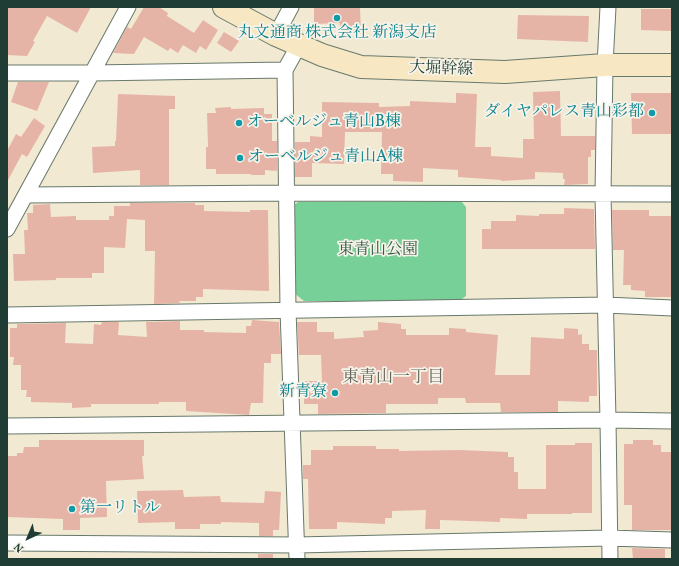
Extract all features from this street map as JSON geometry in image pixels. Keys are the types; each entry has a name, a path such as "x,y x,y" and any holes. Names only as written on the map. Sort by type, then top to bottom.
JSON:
{"street":[{"path":"7,229 128,7"},
{"name":"大堀幹線","path":"224,7 276,35 322,55 361,67 505,72 605,65 672,65"},
{"path":"276,35 291,7"},
{"path":"608,7 605,65 603,194 610,559"},
{"path":"297,552 288,310 285,70 299,45"},
{"path":"7,73 285,70"},
{"path":"26,195 287,193 672,194"},
{"path":"7,315 606,304 672,308"},
{"path":"7,426 608,420 672,421"},
{"path":"7,543 297,552 609,538 672,540"}],"green space":[{"name":"東青山公園","path":"461,201 466,207 466,296 459,301 304,301 294,293 291,208 298,202"}],"building":[{"path":"7,7 91,7 77,33 47,16 33,41 35,42 27,56 7,55"},
{"path":"144,7 159,7 168,13 167,16 194,33 203,20 218,30 206,50 200,46 196,53 183,45 178,53 170,48 168,51 144,37 134,54 113,53 127,27 131,29"},
{"name":"丸文通商 株式会社 新潟支店","path":"314,7 360,7 361,34 340,34 340,23 314,24"},
{"path":"641,9 672,9 672,31 641,30"},
{"path":"518,15 589,16 588,42 517,39"},
{"path":"224,32 239,41 231,52 217,43"},
{"path":"18,82 49,82 37,111 11,102"},
{"path":"560,91 561,136 595,136 595,150 591,150 591,157 588,157 588,184 564,185 565,179 563,179 563,173 535,172 535,179 501,181 458,177 458,170 423,168 423,182 393,181 393,174 381,174 382,132 345,132 344,164 312,163 312,177 295,177 295,142 310,142 310,136 322,137 322,102 379,103 379,107 410,106 410,101 456,103 456,93 477,94 475,147 491,147 491,156 523,158 523,139 534,139 533,92"},
{"name":"ダイヤパレス青山彩都","path":"631,93 672,93 672,134 632,134"},
{"path":"118,94 175,96 175,109 169,109 169,185 140,185 140,170 93,173 92,147 115,146"},
{"path":"231,107 231,109 264,108 264,114 272,114 272,141 277,141 277,171 265,170 265,175 251,175 216,174 216,169 206,169 206,147 208,147 207,113 216,113 215,108"},
{"path":"34,118 45,126 27,157 22,154 7,182 7,151 16,134 21,137"},
{"path":"130,203 195,203 195,205 204,205 204,211 250,212 250,210 268,210 269,291 203,289 203,297 196,297 196,301 179,301 180,303 154,304 155,251 145,251 145,220 127,219 125,248 104,247 104,273 92,273 92,278 56,278 56,280 14,281 13,254 25,254 24,230 28,230 27,213 33,213 33,205 50,204 51,217 76,216 76,220 109,220 109,216 114,216 114,206 130,206"},
{"path":"564,208 594,209 595,249 482,249 482,229 491,229 491,221 516,221 516,215 539,216 539,214 564,214"},
{"path":"612,210 649,210 649,216 672,216 672,297 645,297 645,291 631,290 631,285 623,285 624,250 613,250"},
{"path":"252,320 279,322 281,354 271,354 271,363 264,363 263,403 251,403 249,415 186,411 186,402 159,402 159,404 91,404 91,407 72,408 72,403 31,402 31,397 26,397 27,390 21,390 21,365 13,365 14,357 10,357 10,328 17,328 17,324 66,323 65,343 93,344 94,324 101,325 102,322 119,322 118,335 147,337 146,322 180,321 180,330 246,333 246,326 251,326"},
{"path":"297,322 317,322 317,332 334,332 334,339 364,337 363,331 378,330 378,322 401,324 401,329 406,329 406,335 449,335 449,328 466,329 466,332 498,335 495,375 530,375 531,337 564,339 564,328 578,329 578,335 582,334 582,344 589,344 589,350 597,350 597,396 589,396 589,402 558,401 558,412 501,412 500,403 466,403 465,398 438,398 438,404 386,404 386,413 318,414 318,404 304,404 304,381 322,381 321,355 299,355"},
{"path":"39,440 144,440 144,456 142,456 144,479 106,481 107,517 80,518 80,530 63,530 63,519 7,517 8,456 17,456 17,453 23,453 24,447 39,447"},
{"path":"633,440 653,440 653,445 661,445 661,452 672,452 672,530 632,530 632,505 624,505 624,444 633,444"},
{"path":"575,443 592,443 592,513 527,514 527,519 500,518 500,522 440,520 440,529 425,529 426,510 392,511 392,518 385,518 385,524 337,522 337,529 309,529 308,479 303,479 303,465 311,465 311,450 333,450 333,446 376,446 376,449 399,449 399,451 459,450 508,452 508,457 514,457 514,472 518,472 518,489 546,489 546,445 575,445"},
{"path":"183,490 184,497 220,496 221,502 264,503 265,491 281,492 279,530 273,530 273,536 259,536 259,523 221,522 221,524 200,524 200,529 175,529 175,522 138,523 137,491"},
{"path":"632,548 665,549 665,559 633,559"},
{"path":"258,554 273,554 273,559 258,559"}],"place":[{"name":"丸文通商 株式会社 新潟支店","path":"337,18"},
{"name":"ダイヤパレス青山彩都","path":"652,113"},
{"name":"オーベルジュ青山B棟","path":"239,123"},
{"name":"オーベルジュ青山A棟","path":"240,158"},
{"name":"新青寮","path":"335,393"},
{"name":"第一リトル","path":"72,509"}],"district":[{"name":"東青山一丁目","path":"393,379"}]}
